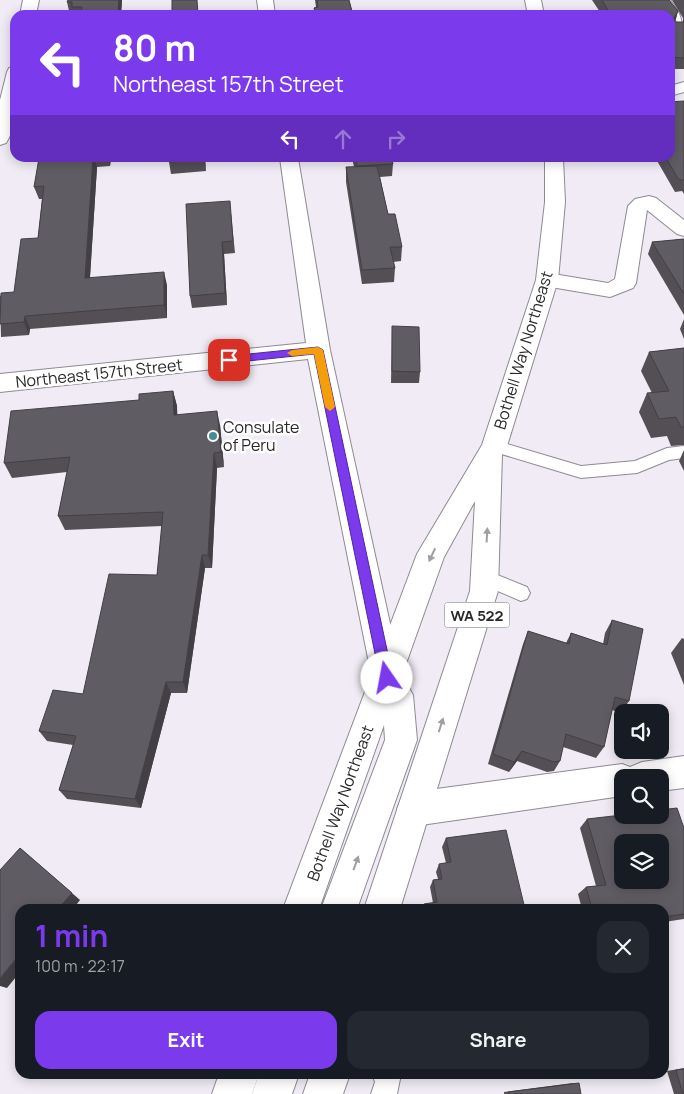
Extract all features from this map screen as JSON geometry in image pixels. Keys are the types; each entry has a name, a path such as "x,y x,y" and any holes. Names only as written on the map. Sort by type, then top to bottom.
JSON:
{"street":[{"path":"0,139 10,94"},
{"path":"290,162 318,350 387,678 398,695 401,740 341,904"},
{"name":"Bothell Way Northeast","path":"303,904 431,554 493,449 547,280 555,202 554,162"},
{"path":"547,280 610,290 625,284 638,206 642,203 649,202 684,230"},
{"name":"Northeast 157th Street","path":"0,383 318,350"},
{"name":"Bothell Way Northeast","path":"384,904 484,590 493,449"},
{"path":"669,774 684,772"},
{"path":"414,809 614,781"},
{"path":"232,1094 237,1079"},
{"path":"272,1094 277,1079"},
{"path":"323,1094 328,1079"}],"lane":[{"path":"665,0 673,10"},
{"path":"675,13 682,22 677,30"},
{"path":"493,449 580,472 637,467 667,454 684,452"},
{"path":"485,578 521,593"},
{"path":"384,1094 388,1079"}],"building":[{"path":"68,0 119,0 118,10 82,10 82,7 72,7 72,2 67,2"},
{"path":"172,0 197,0 198,10 172,10"},
{"path":"317,0 349,0 352,10 315,10 314,8 318,7"},
{"path":"602,0 669,0 678,11 675,16 675,10 608,10"},
{"path":"675,22 684,22 684,58 675,57"},
{"path":"684,101 684,180 679,180 668,162 675,162 675,102"},
{"path":"38,162 93,162 85,278 164,272 164,305 25,316 24,322 0,324 1,293 14,292 21,239 38,238 44,186 34,187"},
{"path":"356,162 392,162 393,164 357,166"},
{"path":"377,166 388,214 395,214 402,247 390,247 395,268 362,270 346,167"},
{"path":"230,201 233,241 222,242 225,293 190,296 186,204"},
{"path":"684,239 684,294 652,242"},
{"path":"392,326 419,327 420,372 392,371"},
{"path":"684,348 684,427 681,427 676,417 659,419 647,393 669,391 649,352"},
{"path":"173,391 174,415 217,411 221,452 214,453 208,555 202,555 183,682 166,682 135,799 59,790 76,736 39,731 53,690 83,694 109,574 157,575 163,512 58,516 70,457 4,463 11,411 139,400 139,394"},
{"path":"612,620 643,629 629,701 615,697 604,747 566,734 560,761 554,762 522,751 514,762 493,754 528,631 569,644 571,633 607,645"},
{"path":"677,808 684,828 684,914 669,916 669,904 591,904 586,887 606,885 587,819 614,816 614,824 669,824 669,809"},
{"path":"506,830 524,904 424,904 437,902 433,880 442,879 439,864 451,862 446,838"},
{"path":"20,848 72,893 62,904 15,904 15,960 0,978 0,870"},
{"path":"684,1069 684,1094 683,1094 676,1070"},
{"path":"579,1083 581,1094 509,1094 508,1092"}],"slow traffic":[{"path":"292,353 318,350 330,407"}],"place":[{"name":"Consulate of Peru","path":"213,436"}],"route":[{"path":"229,360 318,350 387,678"}]}
